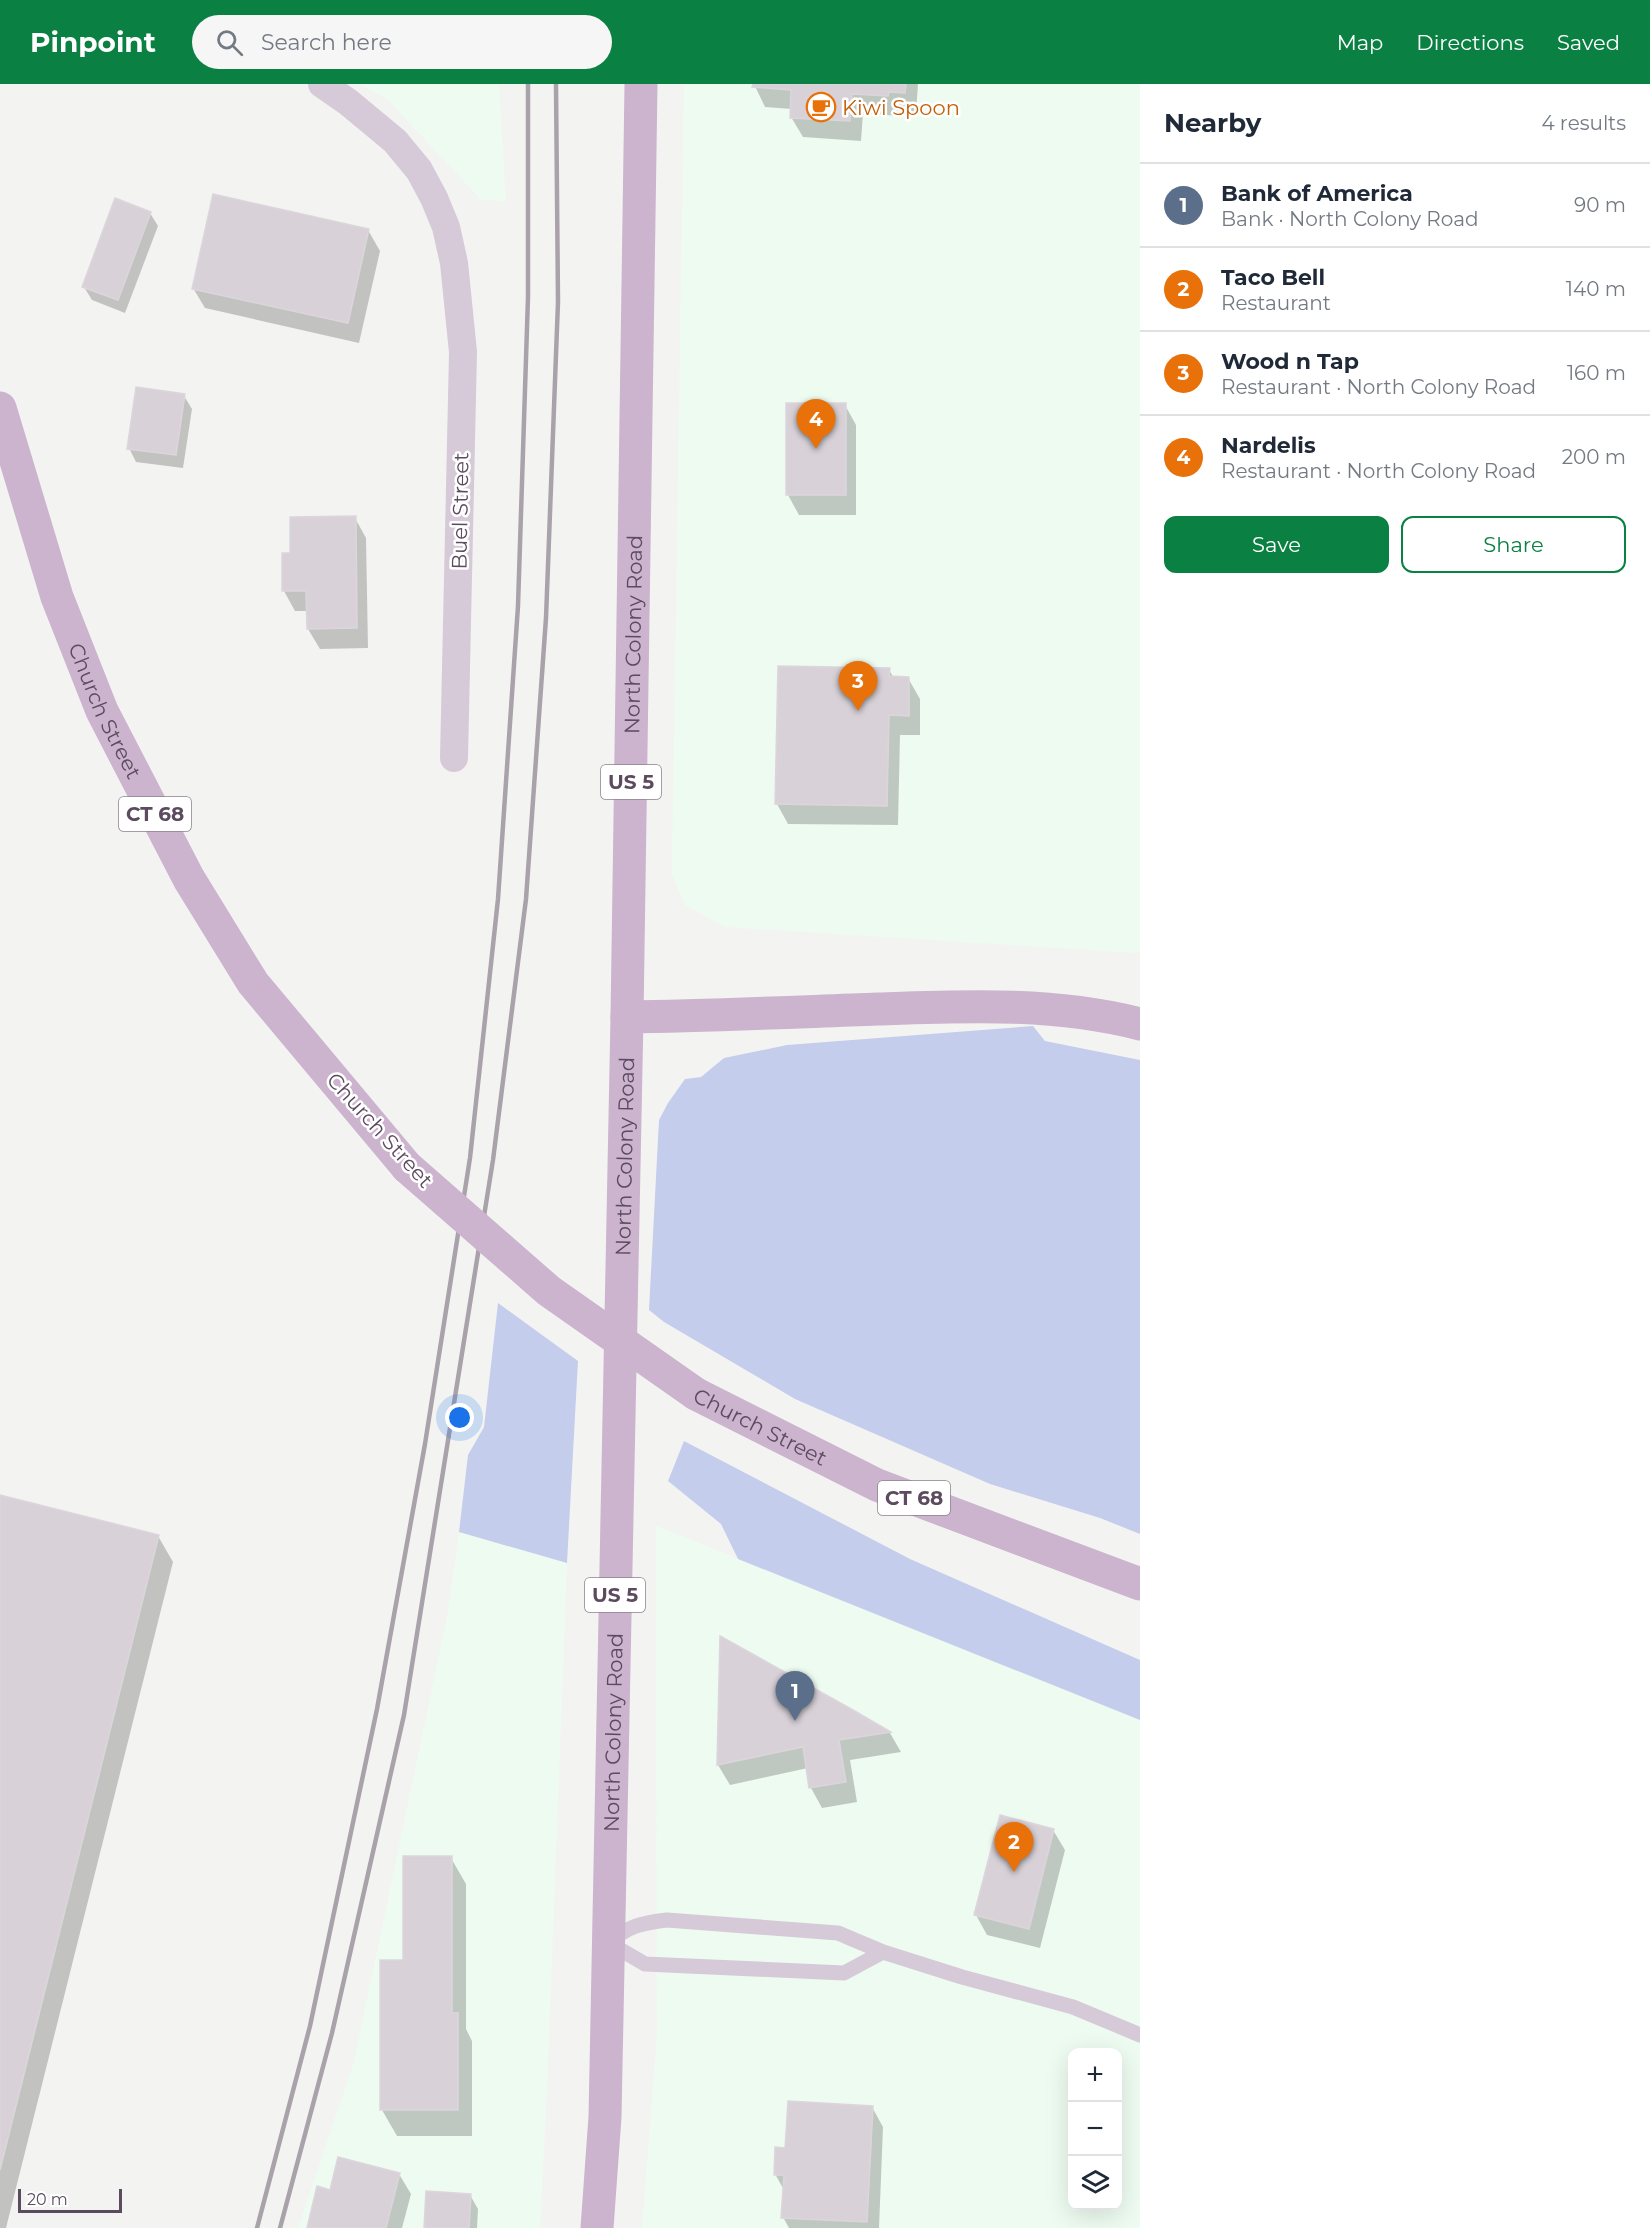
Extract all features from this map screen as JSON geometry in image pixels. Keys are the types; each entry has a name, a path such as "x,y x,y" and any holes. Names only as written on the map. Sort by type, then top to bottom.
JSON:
{"main road":[{"name":"North Colony Road","path":"597,2228 605,2116 609,1942 627,1017 641,84"},
{"name":"Church Street","path":"0,408 57,597 98,701 189,879 254,983 407,1167 549,1291 696,1394 878,1485 1140,1584"},
{"path":"627,1017 985,1005 1060,1009 1140,1024"}],"street":[{"name":"Buel Street","path":"322,84 348,102 395,141 419,170 446,227 454,263 463,352 454,758"}],"lane":[{"path":"883,1952 844,1973 645,1964 609,1942 626,1929 647,1922 667,1920 838,1933 883,1952 1025,1996 1073,2007 1140,2035"}],"shaded area":[{"path":"360,84 499,84 506,202 480,199 388,100"},
{"path":"684,84 1140,84 1140,953 725,927 685,905 672,874"},
{"path":"1033,1026 1045,1041 1140,1060 1140,1534 1100,1518 990,1484 795,1399 664,1322 649,1310 659,1120 685,1079 701,1077 724,1058 787,1045"},
{"path":"498,1303 578,1361 567,1563 459,1532 468,1455 484,1427"},
{"path":"684,1441 910,1559 1140,1660 1140,1720 738,1559 721,1524 668,1481"},
{"path":"656,1526 1140,1720 1140,2228 642,2228 657,2037"},
{"path":"459,1532 567,1563 540,2228 298,2228 354,2062 448,1612"}],"building":[{"name":"Kiwi Spoon","path":"753,84 906,84 905,93 889,92 888,96 852,94 850,121 790,118 791,90 752,87"},
{"path":"213,194 369,229 348,323 192,289"},
{"path":"115,198 151,212 118,300 82,287"},
{"path":"136,387 185,394 176,455 127,449"},
{"path":"786,403 846,403 846,495 786,495"},
{"path":"356,516 357,628 307,629 306,591 282,591 282,553 290,553 290,517"},
{"path":"778,666 890,668 889,676 909,677 909,716 889,715 887,806 775,804"},
{"path":"0,1495 159,1535 0,2170"},
{"path":"720,1636 891,1732 839,1740 846,1782 809,1788 803,1747 717,1765"},
{"path":"1000,1815 1054,1829 1029,1929 974,1915"},
{"path":"403,1856 452,1856 452,2013 458,2013 458,2110 380,2110 380,1960 403,1960"},
{"path":"788,2101 873,2106 867,2222 781,2218 784,2175 774,2175 775,2147 785,2148"},
{"path":"338,2157 400,2173 386,2228 307,2228 317,2186 330,2190"},
{"path":"426,2191 471,2194 469,2228 424,2228"}],"railway":[{"path":"257,2228 310,2026 377,1709 425,1444 470,1158 498,899 518,606 528,297 528,84"},
{"path":"280,2228 332,2033 404,1715 493,1160 526,899 546,618 558,302 556,84"}],"place":[{"name":"Kiwi Spoon","path":"821,107"},
{"name":"Nardelis","path":"816,449"},
{"name":"Wood n Tap","path":"858,711"},
{"name":"Bank of America","path":"795,1721"},
{"name":"Taco Bell","path":"1014,1872"}]}
